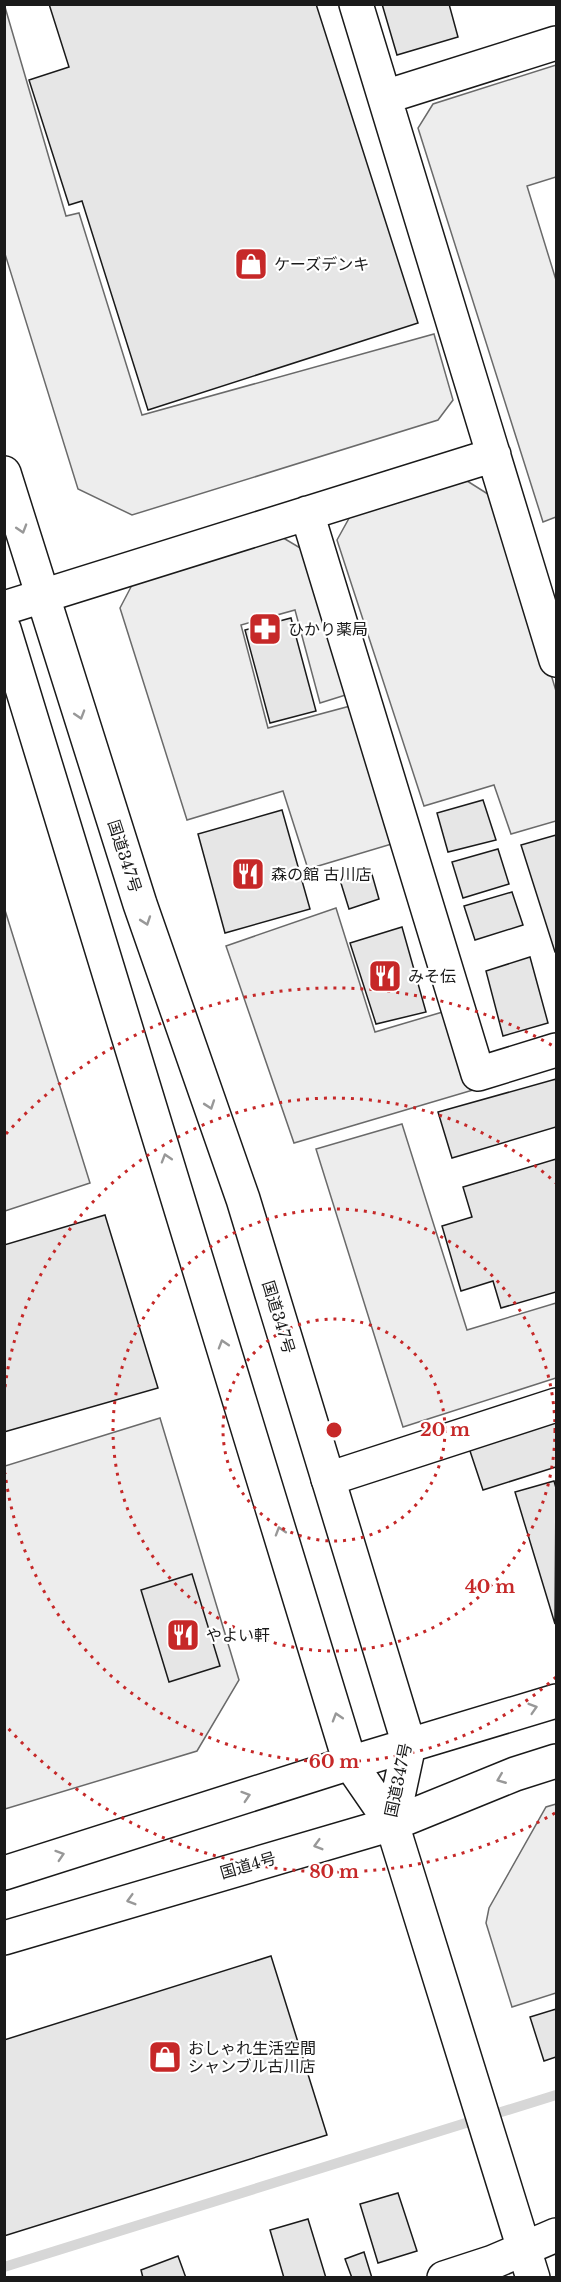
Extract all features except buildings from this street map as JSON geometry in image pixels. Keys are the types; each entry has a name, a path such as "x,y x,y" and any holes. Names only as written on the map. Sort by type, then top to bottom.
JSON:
{"main road":[{"path":"356,4 556,660"},
{"path":"385,98 556,43"},
{"path":"4,609 494,455"},
{"name":"国道347号","path":"4,473 140,904 243,1199 409,1745 392,1824"},
{"path":"307,513 478,1074 556,1050"},
{"name":"国道347号","path":"4,629 350,1763 392,1824"},
{"path":"328,1479 556,1405"},
{"path":"4,1873 350,1763 556,1701"},
{"name":"国道4号","path":"4,1938 392,1824 515,1774 556,1761"},
{"path":"392,1824 528,2263"},
{"path":"444,2277 493,2262 528,2263 556,2235"}],"shaded area":[{"path":"5,7 66,216 79,213 142,415 434,334 453,400 438,420 132,515 78,489 5,254"},
{"path":"556,65 556,177 527,186 556,280 556,517 543,522 418,128 433,104"},
{"path":"464,479 499,501 556,691 556,821 511,834 494,785 424,806 337,540 352,513"},
{"path":"280,536 307,552 352,693 320,703 295,610 241,625 268,728 354,705 395,843 308,869 283,791 187,820 120,608 132,585"},
{"path":"4,907 90,1183 5,1211 4,1211"},
{"path":"336,908 375,1032 446,1011 473,1090 294,1143 226,946"},
{"path":"402,1124 467,1330 556,1303 556,1378 403,1427 316,1149"},
{"path":"160,1418 239,1680 197,1751 5,1809 5,1466"},
{"path":"556,1804 556,1993 512,2007 486,1923 489,1908 546,1807"}],"waterway":[{"path":"4,2267 556,2095"}],"place":[{"name":"ケーズデンキ","path":"251,264"},
{"name":"ひかり薬局","path":"265,629"},
{"name":"森の館 古川店","path":"248,874"},
{"name":"みそ伝","path":"385,976"},
{"name":"やよい軒","path":"183,1635"},
{"name":"おしゃれ生活空間 シャンブル古川店","path":"165,2057"}]}
